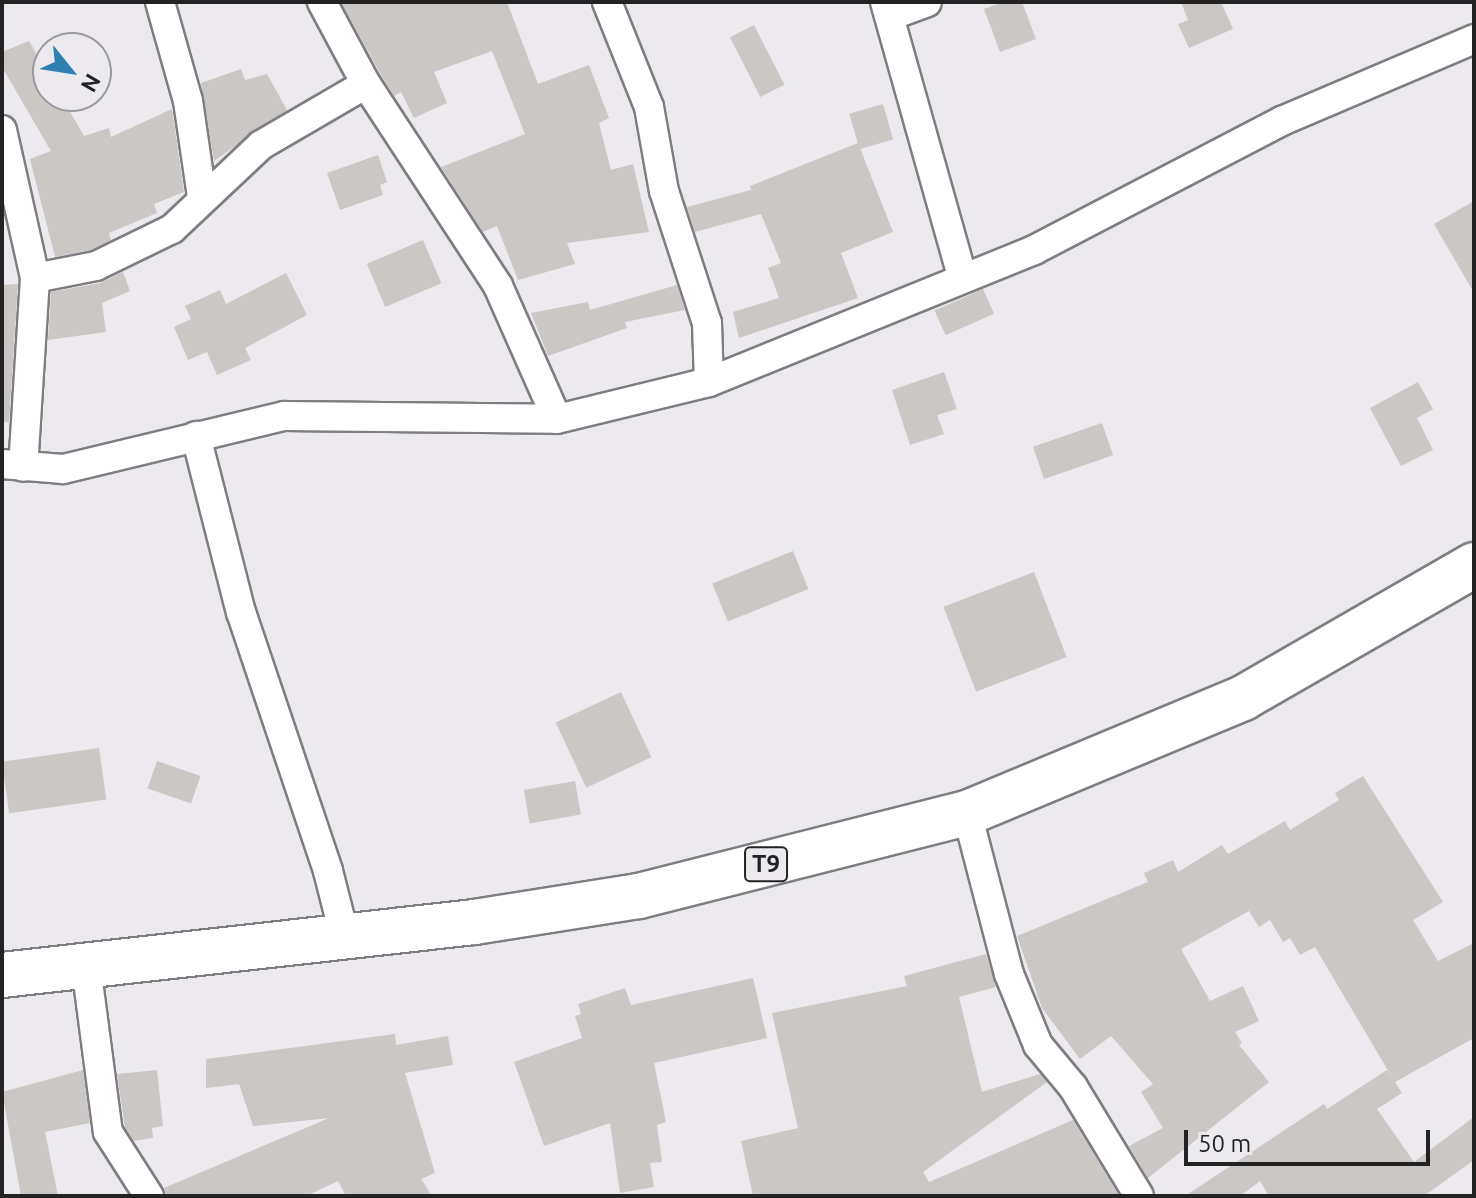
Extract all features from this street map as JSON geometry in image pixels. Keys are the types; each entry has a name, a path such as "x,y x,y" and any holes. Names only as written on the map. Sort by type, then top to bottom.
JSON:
{"highway":[{"name":"T9","path":"2,975 344,934 474,922 639,896 967,813 1243,698 1474,565"}],"street":[{"path":"160,2 188,101 202,197"},
{"path":"322,2 366,84 498,286 557,419"},
{"path":"607,2 649,107 664,191 707,323 709,382"},
{"path":"927,2 888,8 920,143 962,276"},
{"path":"2,130 35,278 13,466 63,469 284,416 557,419 709,382 962,276 1034,250 1363,83 1474,39"},
{"path":"35,278 96,266 172,229 202,197 261,145 366,84"},
{"path":"196,436 241,612 328,871 344,934"},
{"path":"967,813 1009,974 1038,1045 1073,1087 1139,1196"},
{"path":"86,966 108,1132 149,1196"}],"building":[{"path":"341,2 507,2 538,84 589,65 609,118 599,123 611,170 633,164 649,232 567,243 575,264 518,280 497,226 483,232 441,167 525,134 492,51 434,72 447,103 414,118 401,92 394,96"},
{"path":"1003,2 1022,2 1036,39 1000,52 984,9"},
{"path":"1181,2 1221,2 1233,29 1189,48 1178,24 1188,20"},
{"path":"754,25 784,85 760,97 730,37"},
{"path":"29,41 32,46 32,112 70,112 84,136 109,128 111,137 172,109 184,192 154,204 157,213 109,233 111,240 91,250 55,257 30,159 51,151 2,67 2,52"},
{"path":"241,69 245,80 267,74 287,110 214,161 201,83"},
{"path":"883,104 893,140 860,149 849,114"},
{"path":"858,143 893,232 841,253 858,298 739,338 733,312 779,298 768,268 781,263 761,214 695,232 687,207 751,190 750,186"},
{"path":"378,155 387,182 380,185 383,195 340,210 327,173"},
{"path":"1474,201 1474,293 1434,224"},
{"path":"423,240 441,283 385,307 367,264"},
{"path":"123,272 130,291 102,303 106,332 48,340 51,292 100,283"},
{"path":"286,273 307,315 245,348 251,360 217,375 207,352 188,360 174,327 191,319 185,306 220,290 226,304"},
{"path":"18,284 9,422 2,422 2,285"},
{"path":"677,285 685,310 625,322 627,328 548,356 531,313 588,302 590,310"},
{"path":"983,289 994,314 946,335 935,311"},
{"path":"944,372 957,409 937,415 944,434 910,445 892,390"},
{"path":"1418,382 1433,409 1417,418 1433,450 1401,466 1370,408"},
{"path":"1102,423 1113,455 1044,479 1033,447"},
{"path":"793,551 808,589 728,622 712,584"},
{"path":"1034,572 1067,657 976,692 943,607"},
{"path":"621,692 651,757 586,788 556,722"},
{"path":"99,748 106,799 9,813 2,762"},
{"path":"157,761 200,776 191,803 148,788"},
{"path":"1363,776 1443,902 1413,920 1438,961 1474,943 1474,1038 1395,1082 1402,1093 1377,1109 1414,1162 1474,1117 1474,1160 1424,1196 1269,1196 1260,1181 1240,1196 1185,1196 1324,1104 1327,1109 1387,1070 1393,1079 1315,947 1300,955 1290,938 1283,942 1270,920 1259,927 1249,911 1181,949 1210,1001 1243,986 1259,1021 1235,1032 1242,1043 1239,1045 1269,1082 1148,1178 1129,1146 1163,1128 1141,1092 1153,1084 1111,1036 1080,1059 1042,1008 1017,936 1148,882 1144,873 1173,860 1178,872 1222,845 1228,854 1285,821 1290,830 1339,800 1335,793"},
{"path":"575,781 581,814 530,824 524,790"},
{"path":"986,954 996,987 959,997 982,1092 1040,1074 1047,1082 923,1172 929,1182 1073,1120 1119,1196 753,1196 741,1141 798,1128 772,1013 907,986 904,976"},
{"path":"753,978 767,1038 654,1063 666,1122 657,1125 662,1162 650,1163 654,1187 620,1193 610,1123 544,1146 514,1062 582,1038 575,1016 581,1014 578,1004 625,988 631,1005"},
{"path":"395,1034 396,1045 448,1036 453,1065 405,1073 435,1173 421,1179 432,1196 346,1196 338,1181 306,1196 166,1196 164,1188 329,1118 253,1126 239,1084 206,1088 206,1059"},
{"path":"83,1070 90,1123 45,1132 58,1196 21,1196 2,1092"},
{"path":"157,1070 163,1126 152,1128 153,1138 134,1141 125,1128 117,1074"}]}
